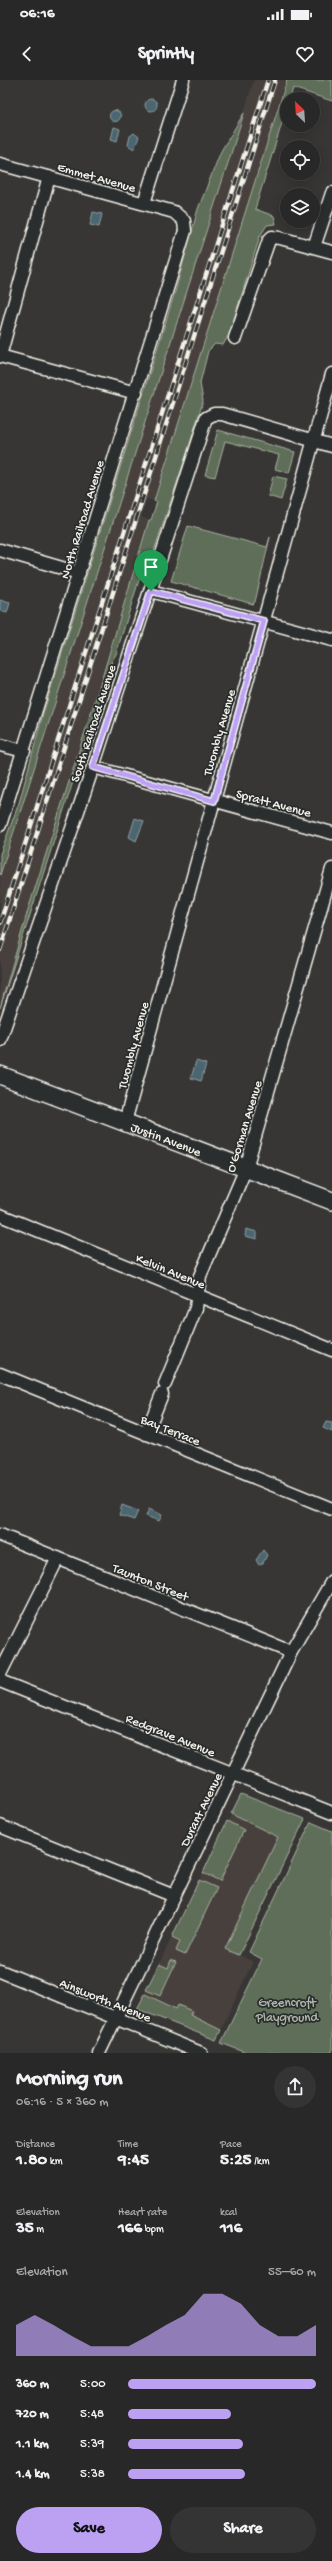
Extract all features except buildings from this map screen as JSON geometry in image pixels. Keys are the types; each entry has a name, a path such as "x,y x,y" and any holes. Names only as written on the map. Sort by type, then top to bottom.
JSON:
{"street":[{"path":"144,203 183,80"},
{"name":"Emmet Avenue","path":"0,164 174,212 184,221"},
{"path":"49,177 0,356 136,392"},
{"path":"314,247 332,193"},
{"name":"North Railroad Avenue","path":"0,826 185,231 184,221"},
{"path":"235,338 267,244 272,237 332,252"},
{"name":"Twombly Avenue","path":"125,1122 332,374"},
{"name":"South Railroad Avenue","path":"0,1040 93,767 202,429 210,415 222,414 314,441"},
{"path":"314,441 332,446"},
{"path":"0,550 79,573"},
{"path":"151,591 332,640"},
{"path":"0,745 24,751"},
{"name":"Spratt Avenue","path":"93,767 332,833"},
{"name":"O'Gorman Avenue","path":"146,1434 196,1308 200,1276 246,1168 332,869"},
{"name":"Justin Avenue","path":"0,1075 332,1201"},
{"name":"Kelvin Avenue","path":"0,1215 332,1350"},
{"name":"Bay Terrace","path":"0,1374 332,1509"},
{"name":"Taunton Street","path":"0,1534 291,1652"},
{"path":"0,1674 58,1558"},
{"name":"Durant Avenue","path":"99,2053 291,1652 332,1581"},
{"name":"Redgrave Avenue","path":"0,1681 332,1813"},
{"path":"0,1826 174,1896"},
{"name":"Ainsworth Avenue","path":"0,1971 201,2053"}],"shaded area":[{"path":"254,80 287,80 283,92 280,92 280,102 154,501 147,499 141,517 149,520 140,554 0,1005 0,875"},
{"path":"241,1794 305,1819 240,1955 253,1962 216,2040 137,2009"}],"green space":[{"path":"287,80 332,80 332,101 320,97 320,92 305,92 293,88 292,92 283,92"},
{"path":"280,102 280,129 255,209 274,216 276,224 267,225 260,236 229,335 223,345 215,344 208,351 200,383 203,401 187,453 151,560 139,580 0,1008 28,910 99,688 149,520 151,520 157,502 154,501"},
{"path":"244,113 0,875 0,854 19,803 43,714 175,292 198,209 221,151"},
{"path":"218,430 295,452 289,473 275,469 279,455 225,441 215,477 205,475"},
{"path":"273,476 287,479 281,500 268,496"},
{"path":"188,526 267,547 270,537 255,602 253,604 171,581"},
{"path":"241,1794 305,1819 239,1955 225,1949 278,1837 231,1814"},
{"path":"227,1821 244,1830 220,1881 203,1873"},
{"name":"Greencroft Playground","path":"311,1822 332,1831 332,2053 247,2053 221,2043 262,1959 249,1952"},
{"path":"199,1880 217,1888 185,1955 176,1951 180,1941 172,1937"},
{"path":"171,1960 176,1962 160,1996 146,1990 159,1964 168,1968"},
{"path":"145,1994 176,2009 178,2005 192,2011 190,2015 221,2030 216,2040 137,2009"}],"water":[{"path":"149,99 153,99 157,105 153,111 149,111 145,107 145,103"},
{"path":"113,111 117,111 119,112 119,120 113,121 110,118 110,114"},
{"path":"114,127 120,129 117,141 111,139"},
{"path":"134,133 139,137 134,149 128,145 130,136"},
{"path":"93,212 102,214 99,227 90,225"},
{"path":"0,600 10,603 7,613 0,611"},
{"path":"135,818 144,821 136,841 129,837"},
{"path":"196,1061 206,1064 201,1081 191,1078"},
{"path":"246,1229 257,1232 257,1239 245,1236"},
{"path":"326,1422 332,1423 332,1432 323,1428"},
{"path":"122,1505 138,1511 134,1520 119,1515"},
{"path":"149,1509 162,1515 159,1521 146,1516"},
{"path":"263,1550 267,1555 263,1563 259,1565 256,1560"}],"railway":[{"path":"0,923 268,80"},
{"path":"0,950 275,80"}],"route":[{"path":"151,591 264,621 214,801 93,767 151,591"}]}
